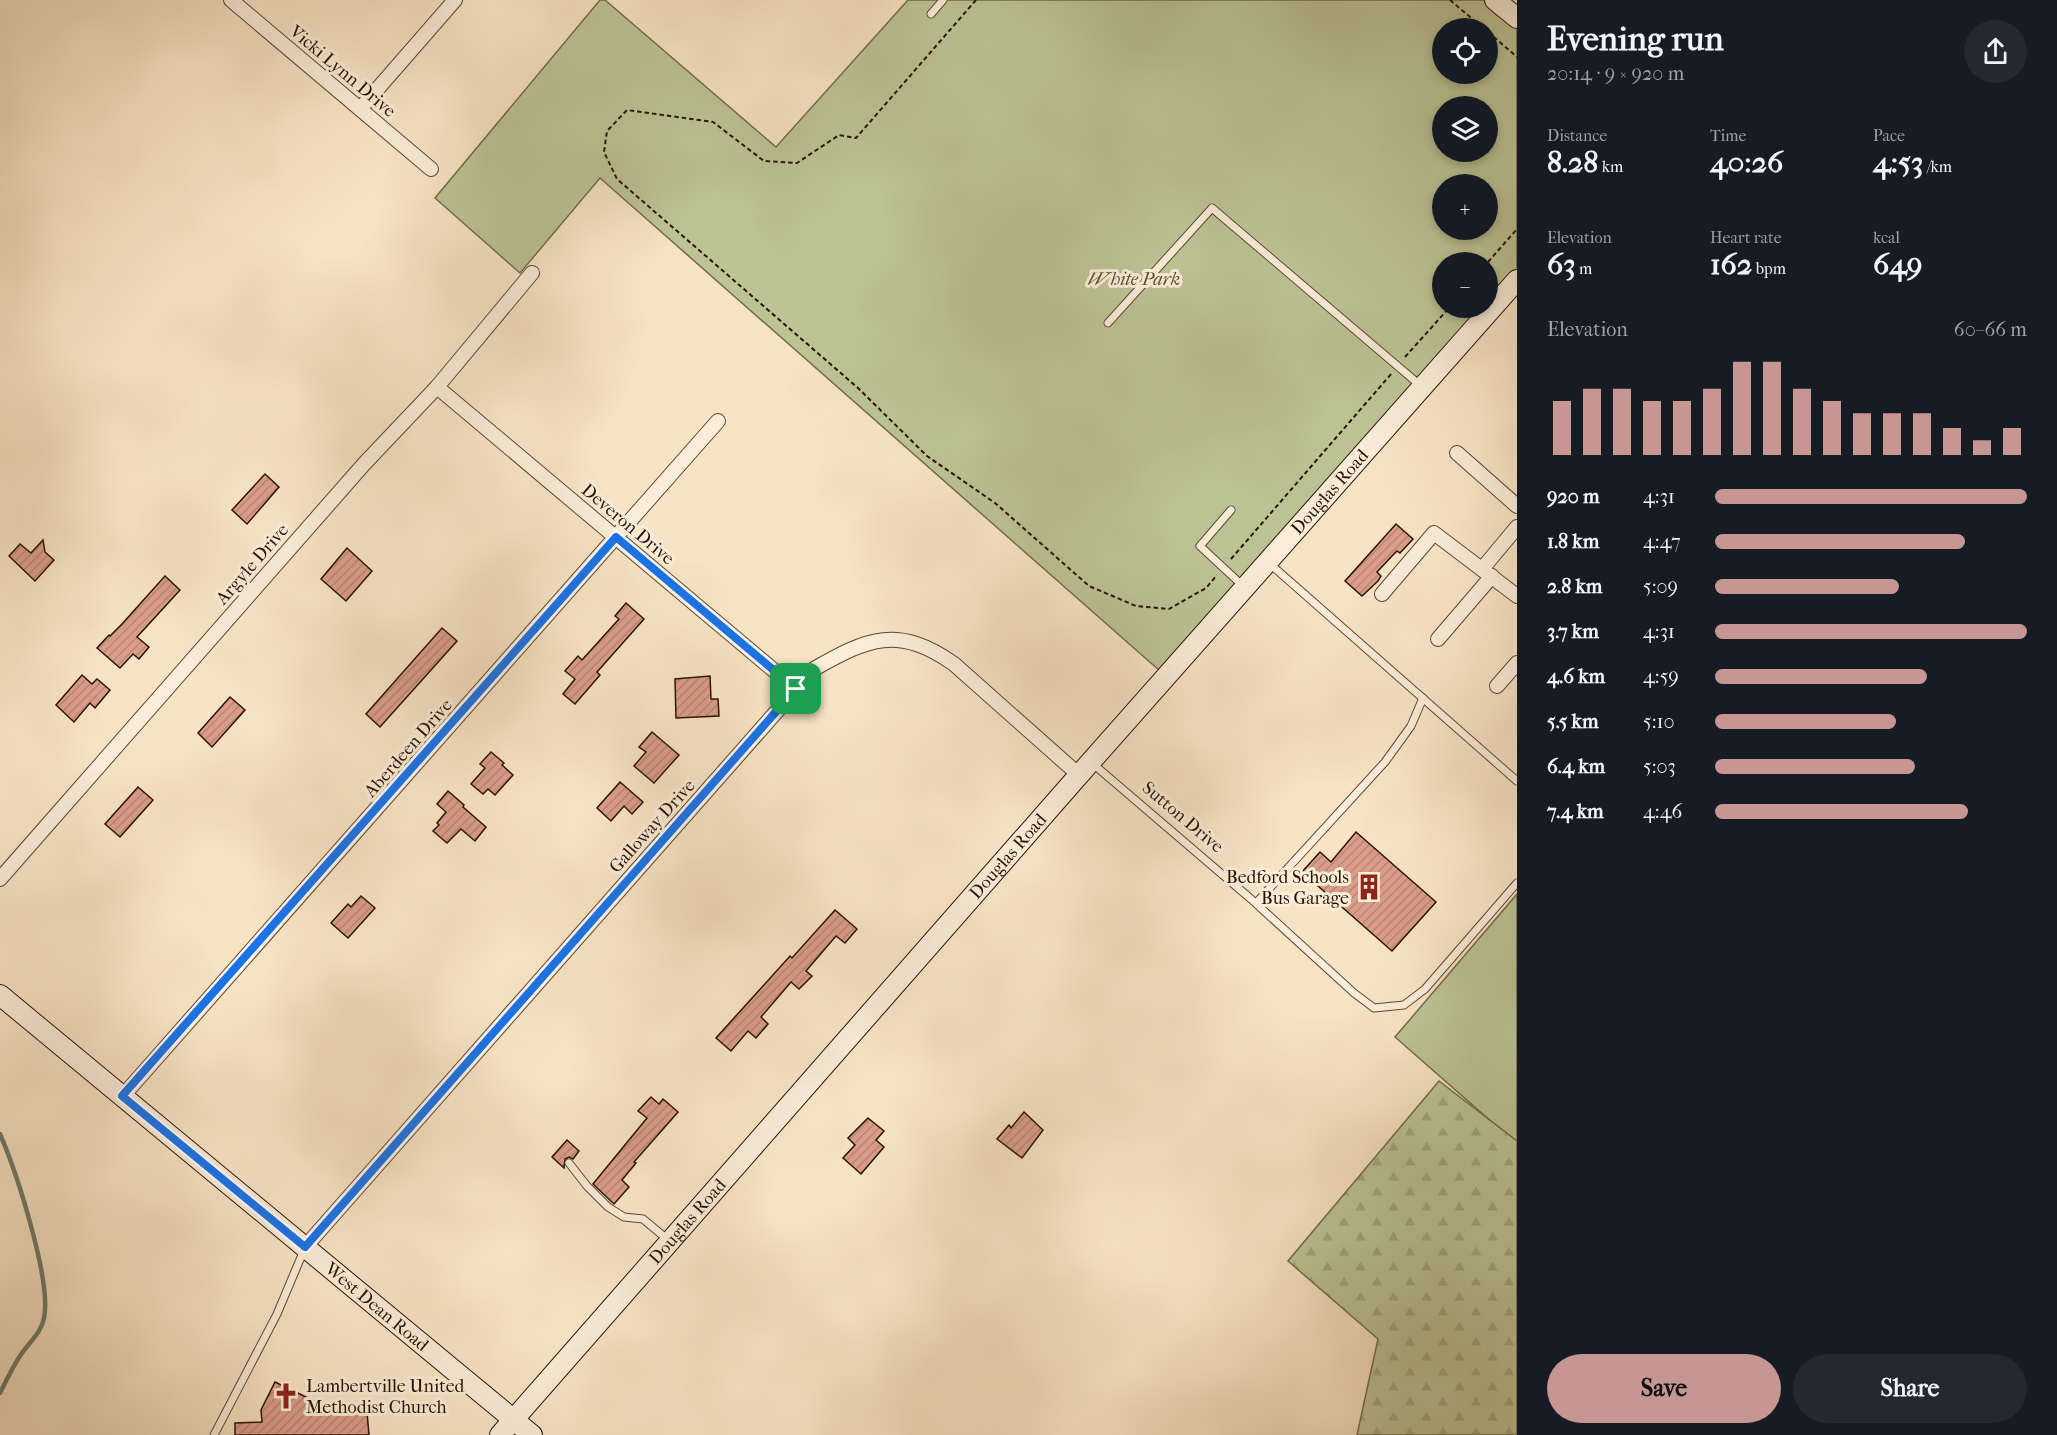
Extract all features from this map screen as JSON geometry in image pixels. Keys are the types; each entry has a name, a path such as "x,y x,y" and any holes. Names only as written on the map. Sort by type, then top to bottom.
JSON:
{"street":[{"name":"Vicki Lynn Drive","path":"231,0 431,169"},
{"path":"360,109 455,0"},
{"path":"1495,0 1517,18"},
{"name":"Argyle Drive","path":"0,879 358,471 437,387 532,273"},
{"name":"Douglas Road","path":"500,1435 1421,386 1514,289"},
{"name":"Deveron Drive","path":"437,387 796,689"},
{"name":"Aberdeen Drive","path":"122,1096 718,421"},
{"path":"1457,453 1517,506"},
{"path":"1438,639 1487,573 1517,527"},
{"path":"1382,594 1434,533 1517,596"},
{"name":"Galloway Drive","path":"305,1247 814,669 845,651 865,643 894,639 914,643 938,653 954,664 1085,768"},
{"path":"1497,686 1517,663"},
{"name":"West Dean Road","path":"0,995 532,1435"}],"lane":[{"path":"931,14 943,0"},
{"path":"1108,323 1212,208 1421,386"},
{"path":"1231,510 1200,546 1245,587"},
{"path":"1268,562 1517,781"},
{"path":"1256,903 1385,762 1411,726 1423,698"},
{"name":"Sutton Drive","path":"1085,768 1256,903 1354,993 1374,1008 1404,1005 1425,989 1517,883"},
{"path":"569,1163 608,1207 624,1217 643,1219 670,1242"},
{"path":"214,1435 277,1314 305,1247"}],"path":[{"path":"976,0 856,138 839,135 797,163 764,160 713,122 627,110 607,132 603,152 617,179 858,388 927,456 995,503 1089,586 1136,606 1169,609 1206,588 1440,318"},
{"path":"1450,0 1471,18"},
{"path":"1498,41 1517,57"},
{"path":"1497,252 1517,229"}],"green space":[{"name":"White Park","path":"600,0 605,0 776,147 908,0 1495,0 1517,18 1517,271 1498,292 1498,252 1432,252 1432,318 1474,318 1160,671 600,178 520,273 435,198"},
{"path":"1517,894 1517,1144 1395,1037"},
{"path":"1439,1081 1517,1141 1517,1435 1357,1435 1378,1339 1288,1261"}],"building":[{"path":"265,474 279,487 247,524 232,510"},
{"path":"1396,524 1413,539 1400,553 1397,551 1377,572 1381,576 1378,581 1362,596 1345,581"},
{"path":"43,540 45,552 54,560 35,581 9,556 20,544 31,553"},
{"path":"347,548 372,571 346,601 321,579"},
{"path":"165,576 180,590 137,637 149,647 139,659 133,654 120,668 97,648"},
{"path":"626,603 644,619 597,672 600,675 575,704 563,694 575,679 565,671 578,656 582,660 619,619 615,616"},
{"path":"442,628 457,641 380,727 366,714"},
{"path":"82,675 92,684 97,679 110,690 95,708 90,703 74,722 56,705"},
{"path":"710,676 711,699 718,699 719,716 676,718 675,679"},
{"path":"230,697 245,710 212,747 198,733"},
{"path":"652,732 679,755 654,783 634,766 646,752 639,747"},
{"path":"491,752 513,775 495,795 488,789 483,794 471,784 485,768 480,764"},
{"path":"620,782 643,802 632,814 624,806 611,821 597,808"},
{"path":"138,787 153,800 120,837 105,824"},
{"path":"448,791 486,827 475,841 461,829 447,843 433,831 446,812 437,804"},
{"name":"Bedford Schools Bus Garage","path":"1356,832 1436,902 1392,951 1302,872 1320,852 1331,862"},
{"path":"361,896 375,908 348,938 331,923 348,904 351,907"},
{"path":"835,910 857,929 845,943 836,936 806,971 812,976 799,989 791,982 761,1017 768,1024 756,1038 748,1031 731,1051 716,1038"},
{"path":"651,1097 659,1104 663,1099 678,1112 634,1162 636,1163 622,1180 629,1187 614,1204 593,1184 647,1118 638,1111"},
{"path":"1024,1112 1043,1130 1022,1158 997,1139 1009,1125 1011,1128"},
{"path":"868,1118 884,1131 876,1140 884,1147 861,1174 843,1158 855,1145 848,1138"},
{"path":"567,1140 579,1151 573,1159 569,1157 565,1159 564,1168 552,1157"},
{"name":"Lambertville United Methodist Church","path":"275,1382 341,1414 367,1412 369,1435 235,1435 235,1423 262,1422 261,1410"}],"waterway":[{"path":"0,1134 31,1226 43,1279 45,1301 44,1318 40,1329 23,1351 0,1393"}],"place":[{"name":"Bedford Schools Bus Garage","path":"1369,887"},
{"name":"Lambertville United Methodist Church","path":"286,1396"}],"route":[{"path":"616,537 796,689 305,1247 122,1096 616,537"}]}
